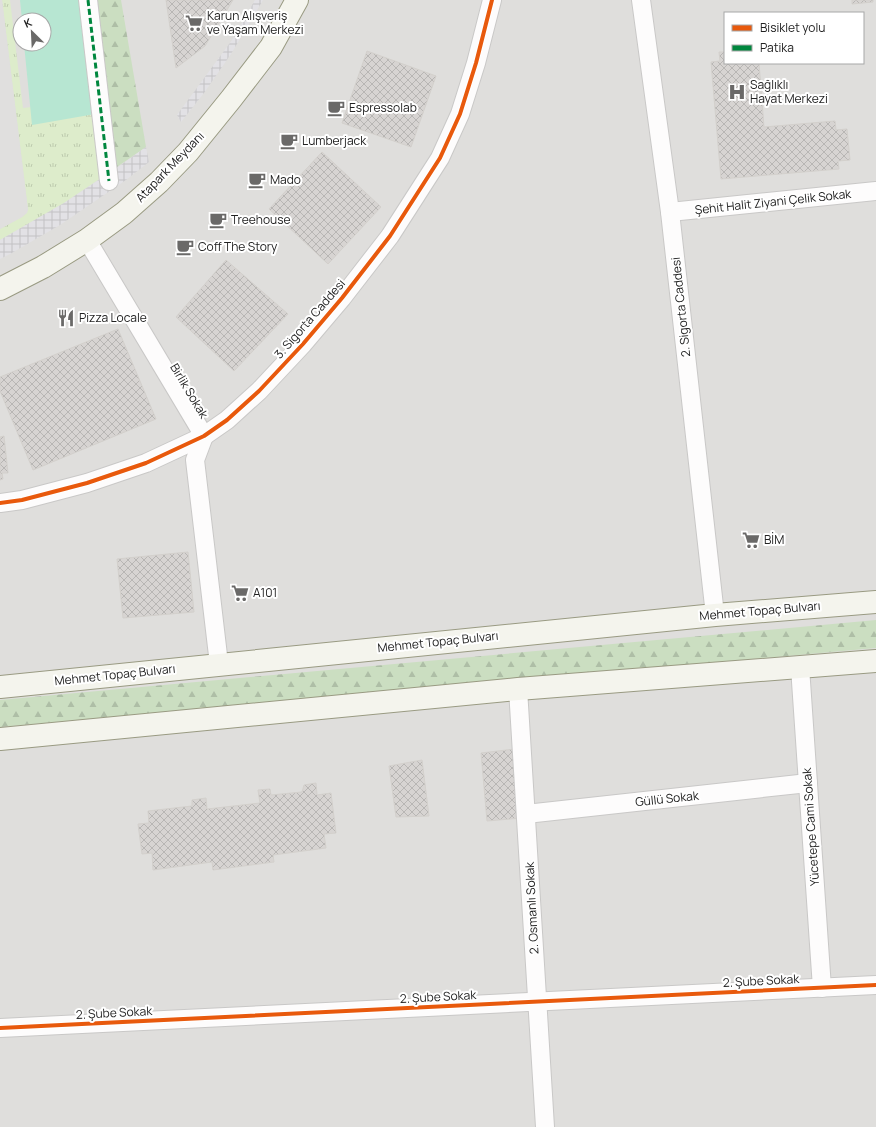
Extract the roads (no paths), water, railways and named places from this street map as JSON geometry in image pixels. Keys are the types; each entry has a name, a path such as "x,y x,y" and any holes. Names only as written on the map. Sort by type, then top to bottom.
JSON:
{"main road":[{"name":"Atapark Meydanı","path":"0,289 43,267 87,240 124,213 158,182 188,152 232,99 271,47 297,0"},
{"name":"Mehmet Topaç Bulvarı","path":"0,686 715,615 876,602"},
{"path":"0,739 518,689 876,661"}],"street":[{"path":"88,0 109,181"},
{"name":"3. Sigorta Caddesi","path":"0,503 22,500 87,483 146,463 204,436 227,420 265,385 303,344 342,298 390,236 440,158 460,114 476,64 492,0"},
{"name":"2. Sigorta Caddesi","path":"641,0 670,212 715,615"},
{"name":"Şehit Halit Ziyani Çelik Sokak","path":"670,212 876,191"},
{"name":"Birlik Sokak","path":"87,240 204,436 195,460 219,664"},
{"name":"Yücetepe Cami Sokak","path":"800,667 822,988"},
{"name":"2. Osmanlı Sokak","path":"518,689 545,1127"},
{"name":"Güllü Sokak","path":"526,814 808,783"},
{"name":"2. Şube Sokak","path":"0,1028 876,985"}],"place":[{"name":"Karun Alışveriş ve Yaşam Merkezi","path":"194,23"},
{"name":"Sağlıklı Hayat Merkezi","path":"737,92"},
{"name":"Espressolab","path":"336,108"},
{"name":"Lumberjack","path":"289,141"},
{"name":"Mado","path":"257,180"},
{"name":"Treehouse","path":"218,220"},
{"name":"Coff The Story","path":"185,247"},
{"name":"Pizza Locale","path":"66,318"},
{"name":"BİM","path":"751,540"},
{"name":"A101","path":"240,593"}]}
